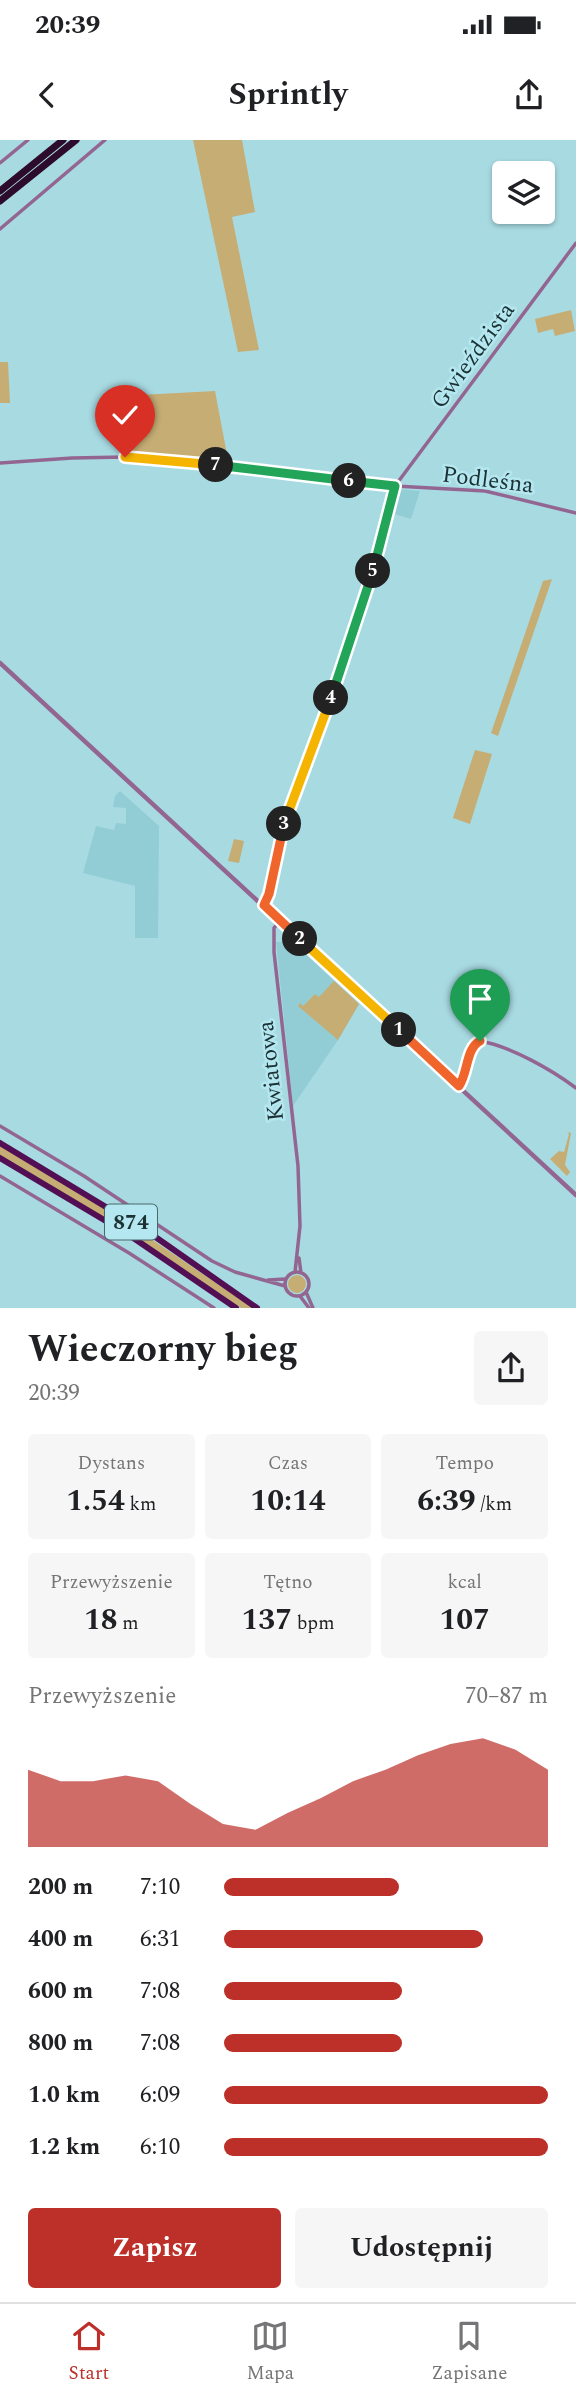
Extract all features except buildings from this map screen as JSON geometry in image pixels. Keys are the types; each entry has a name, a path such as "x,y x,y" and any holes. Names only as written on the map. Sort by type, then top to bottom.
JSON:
{"highway":[{"path":"0,191 63,140"},
{"path":"0,201 76,140"}],"main road":[{"name":"874","path":"0,1143 154,1236 257,1308"},
{"name":"874","path":"0,1158 147,1247 236,1308"}],"street":[{"path":"0,163 28,140"},
{"path":"0,229 105,140"},
{"name":"Gwieździsta","path":"395,486 576,243"},
{"name":"Podleśna","path":"0,463 72,458 146,458 395,486 485,491 576,513"},
{"path":"264,905 269,894 283,827 358,622 395,486"},
{"path":"0,663 576,1195"},
{"name":"Kwiatowa","path":"280,920 274,928 274,952 298,1166 298,1253"},
{"path":"459,1086 472,1048 480,1041 538,1065 576,1088"},
{"path":"0,1126 94,1182 212,1261 235,1272 285,1286"},
{"path":"0,1177 129,1253 214,1308"},
{"path":"266,1280 286,1279 295,1272 298,1253"},
{"path":"298,1253 301,1273 309,1282 306,1292 311,1308"},
{"path":"295,1272 301,1273"},
{"path":"286,1279 285,1286 290,1294 300,1296 311,1308"},
{"path":"300,1296 306,1292"}],"shaded area":[{"path":"193,140 242,140 255,212 232,217 259,350 238,352"},
{"path":"571,310 575,331 555,336 553,329 538,333 535,319"},
{"path":"0,362 8,362 10,403 0,403"},
{"path":"215,391 229,465 123,453 121,396"},
{"path":"397,489 420,491 411,519 391,513"},
{"path":"552,579 498,736 491,733 543,581"},
{"path":"475,750 492,754 470,824 453,818"},
{"path":"120,791 159,826 158,938 135,938 135,886 83,873 96,826 114,830 116,823 126,824 126,808 113,807 115,796"},
{"path":"234,839 244,841 239,863 228,861"},
{"path":"276,942 293,942 359,1004 293,1106"},
{"path":"334,981 359,1004 338,1040 298,1006 300,1003 303,1006 315,994 319,997"},
{"path":"567,1132 571,1133 565,1165 570,1172 567,1176 550,1159 559,1151 564,1152 569,1134"},
{"path":"0,1146 129,1224 253,1308 241,1308 129,1232 0,1155"},
{"path":"297,1275 303,1278 306,1284 303,1290 297,1293 291,1290 288,1284 291,1278"}],"route":[{"path":"125,457 167,459 395,486 358,622 283,827 269,894 264,905 459,1086 472,1048 480,1041"}]}
